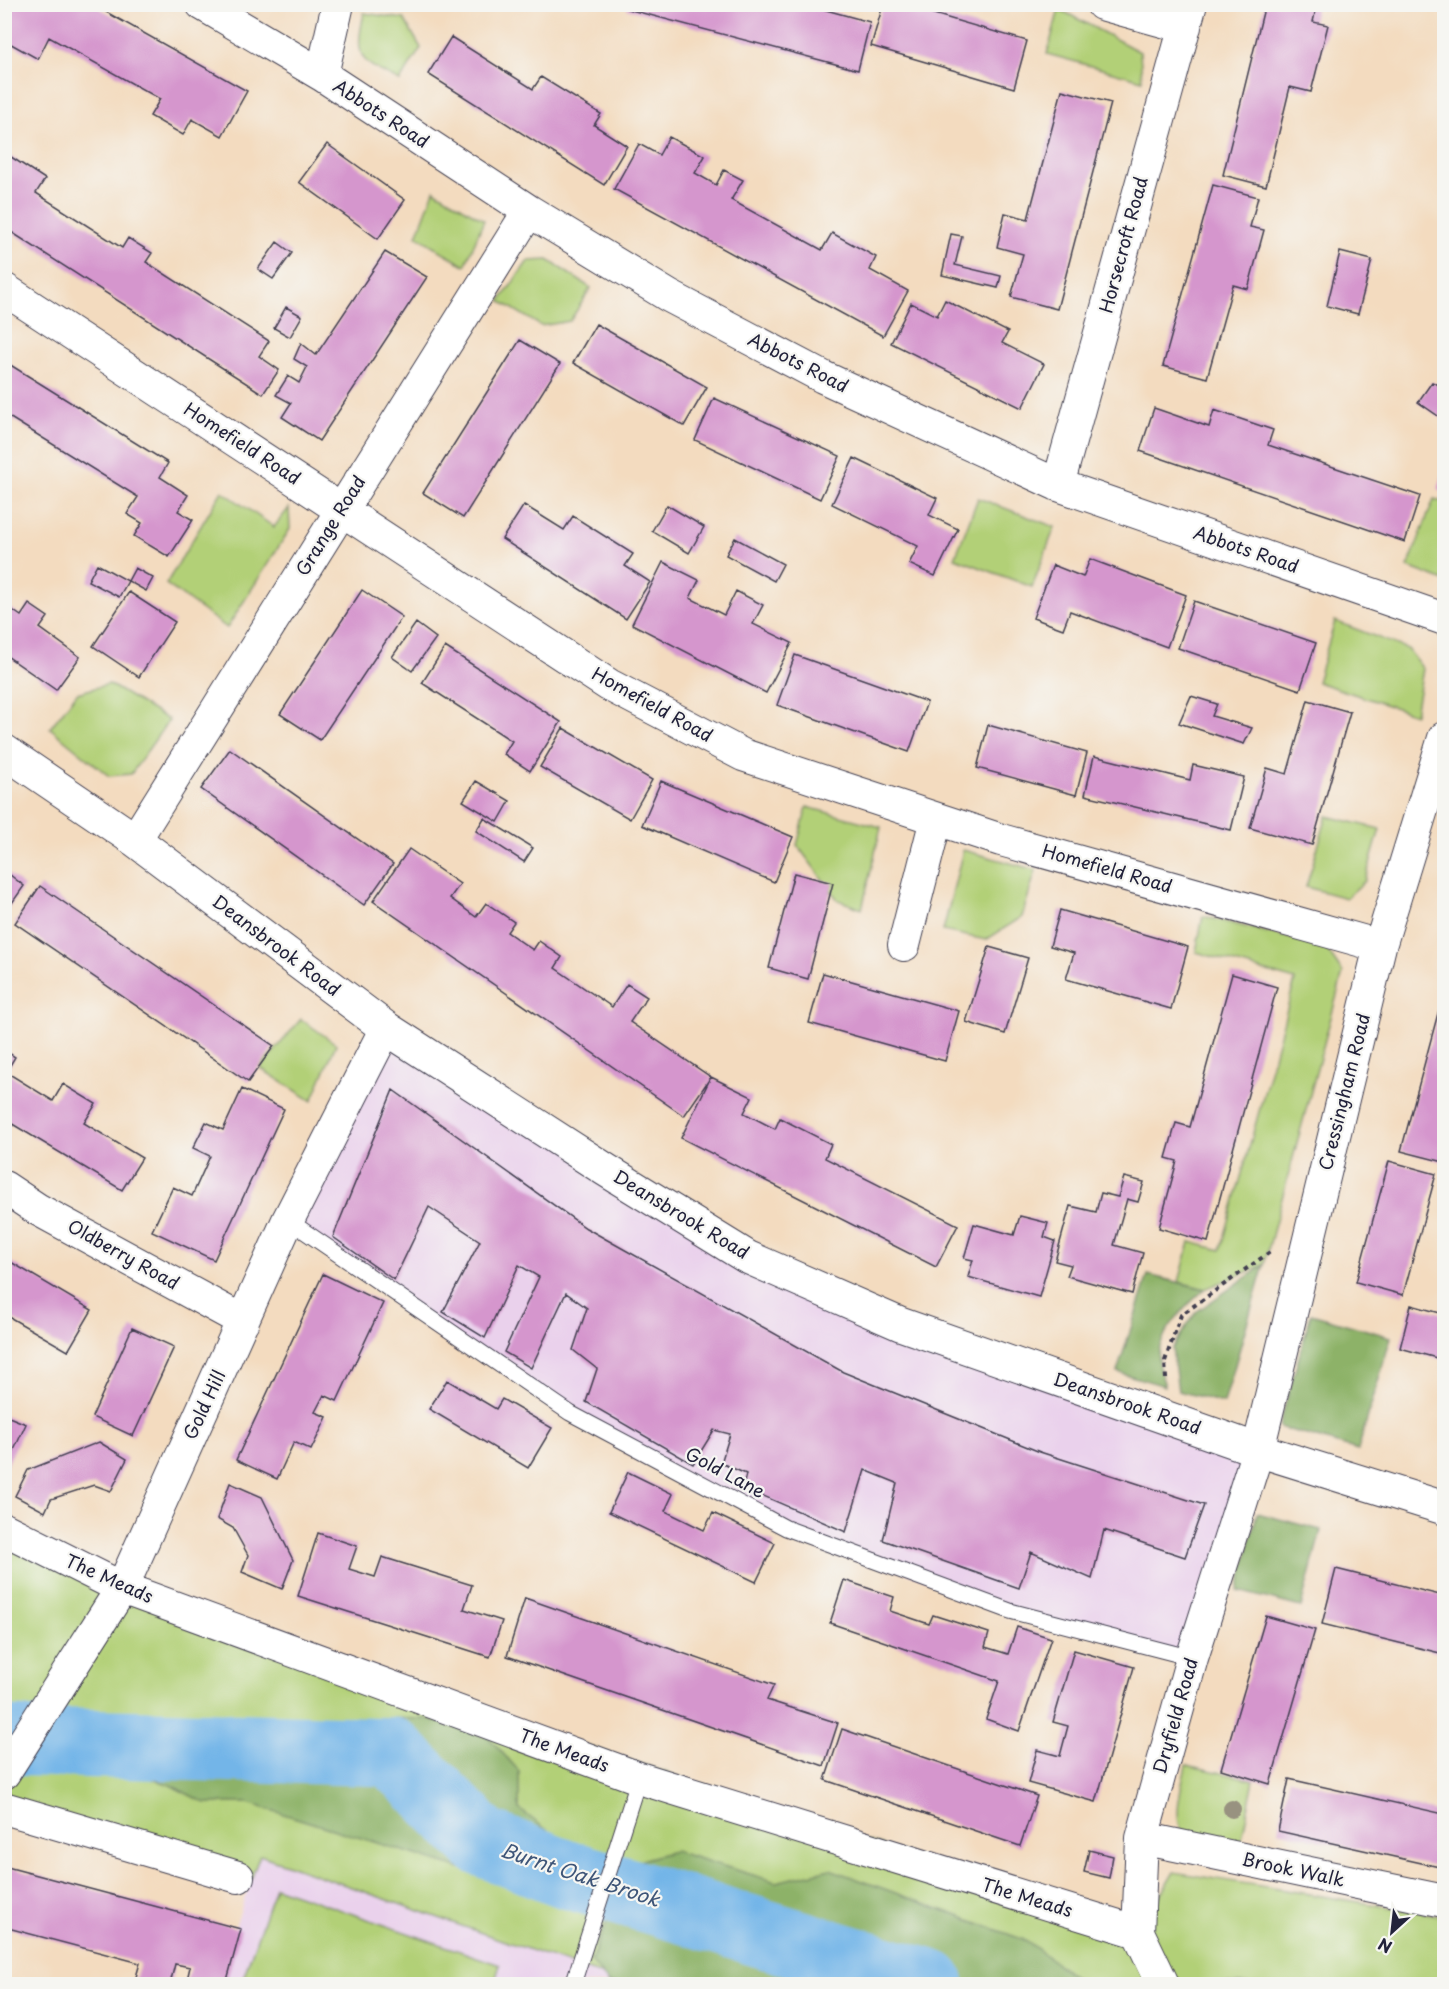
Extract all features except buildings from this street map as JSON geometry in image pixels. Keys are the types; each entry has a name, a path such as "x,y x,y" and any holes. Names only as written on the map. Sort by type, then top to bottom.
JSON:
{"street":[{"name":"Abbots Road","path":"202,4 321,75 529,211 669,296 823,377 1058,485 1444,619"},
{"path":"321,75 338,4"},
{"path":"1102,4 1188,16"},
{"name":"Horsecroft Road","path":"1058,485 1188,16"},
{"name":"Grange Road","path":"135,840 529,211"},
{"name":"Homefield Road","path":"4,290 342,508 609,685 742,754 936,819 1380,946"},
{"name":"Cressingham Road","path":"1258,1450 1380,946 1444,738"},
{"name":"Deansbrook Road","path":"4,751 135,840 386,1028 606,1170 747,1257 900,1324 1258,1450 1444,1508"},
{"path":"904,945 936,819"},
{"name":"Gold Hill","path":"4,1773 122,1587 288,1220 386,1028"},
{"name":"Oldberry Road","path":"4,1187 37,1209 243,1321"},
{"name":"Dryfield Road","path":"1163,1984 1138,1932 1142,1838 1192,1658 1258,1450"},
{"name":"The Meads","path":"4,1529 122,1587 639,1778 1138,1932"},
{"path":"4,1808 238,1877"},
{"name":"Brook Walk","path":"1142,1838 1444,1901"}],"lane":[{"name":"Gold Lane","path":"288,1220 570,1413 786,1528 1010,1611 1192,1658"},
{"path":"573,1984 639,1778"}],"path":[{"path":"1170,1418 1165,1361 1181,1315 1264,1255 1309,1239"}],"shaded area":[{"path":"386,1028 747,1257 1258,1450 1192,1658 1010,1611 786,1528 570,1413 288,1220"},
{"path":"259,1855 627,1984 216,1984"}],"green space":[{"path":"1059,9 1140,52 1142,80 1047,54"},
{"path":"364,13 404,19 421,48 400,81 368,63 363,57 360,40"},
{"path":"434,190 484,220 465,266 417,236"},
{"path":"548,260 591,288 570,321 541,326 500,301 528,261"},
{"path":"222,491 274,527 289,508 290,529 227,628 166,584"},
{"path":"978,498 1055,527 1032,587 955,558"},
{"path":"1434,499 1444,502 1444,581 1408,567"},
{"path":"1335,621 1408,649 1423,669 1415,714 1317,682"},
{"path":"109,684 169,720 131,774 109,776 50,728 77,693"},
{"path":"807,807 881,827 862,909 838,900 797,845"},
{"path":"1327,816 1380,829 1365,881 1346,898 1306,887"},
{"path":"963,850 1036,870 1022,917 986,940 943,931"},
{"path":"1203,916 1325,947 1343,973 1264,1265 1205,1289 1179,1282 1190,1242 1221,1250 1295,980 1196,952"},
{"path":"301,1019 336,1044 312,1101 260,1068"},
{"path":"1264,1265 1224,1403 1178,1391 1172,1348 1196,1312"},
{"path":"1148,1275 1205,1289 1175,1319 1163,1338 1158,1361 1165,1386 1117,1372"},
{"path":"1311,1314 1391,1337 1358,1450 1279,1427"},
{"path":"1257,1513 1321,1530 1301,1607 1238,1591"},
{"path":"4,1529 122,1588 1138,1932 1174,1872 1444,1916 1444,1984 627,1984 260,1855 251,1879 5,1811"},
{"path":"70,1712 429,1719 488,1737 519,1771 519,1809 588,1861 571,1910 487,1877 248,1803 205,1803 168,1784 128,1771 62,1771"},
{"path":"1186,1765 1254,1780 1239,1853 1200,1843 1183,1832 1179,1824 1178,1803"},
{"path":"674,1851 776,1882 830,1869 1027,1941 1083,1984 609,1984 591,1961 630,1863"},
{"path":"275,1887 500,1965 494,1984 241,1984"}],"waterway":[{"name":"Burnt Oak Brook","path":"4,1741 392,1752 482,1842 567,1874 930,1984"}]}
